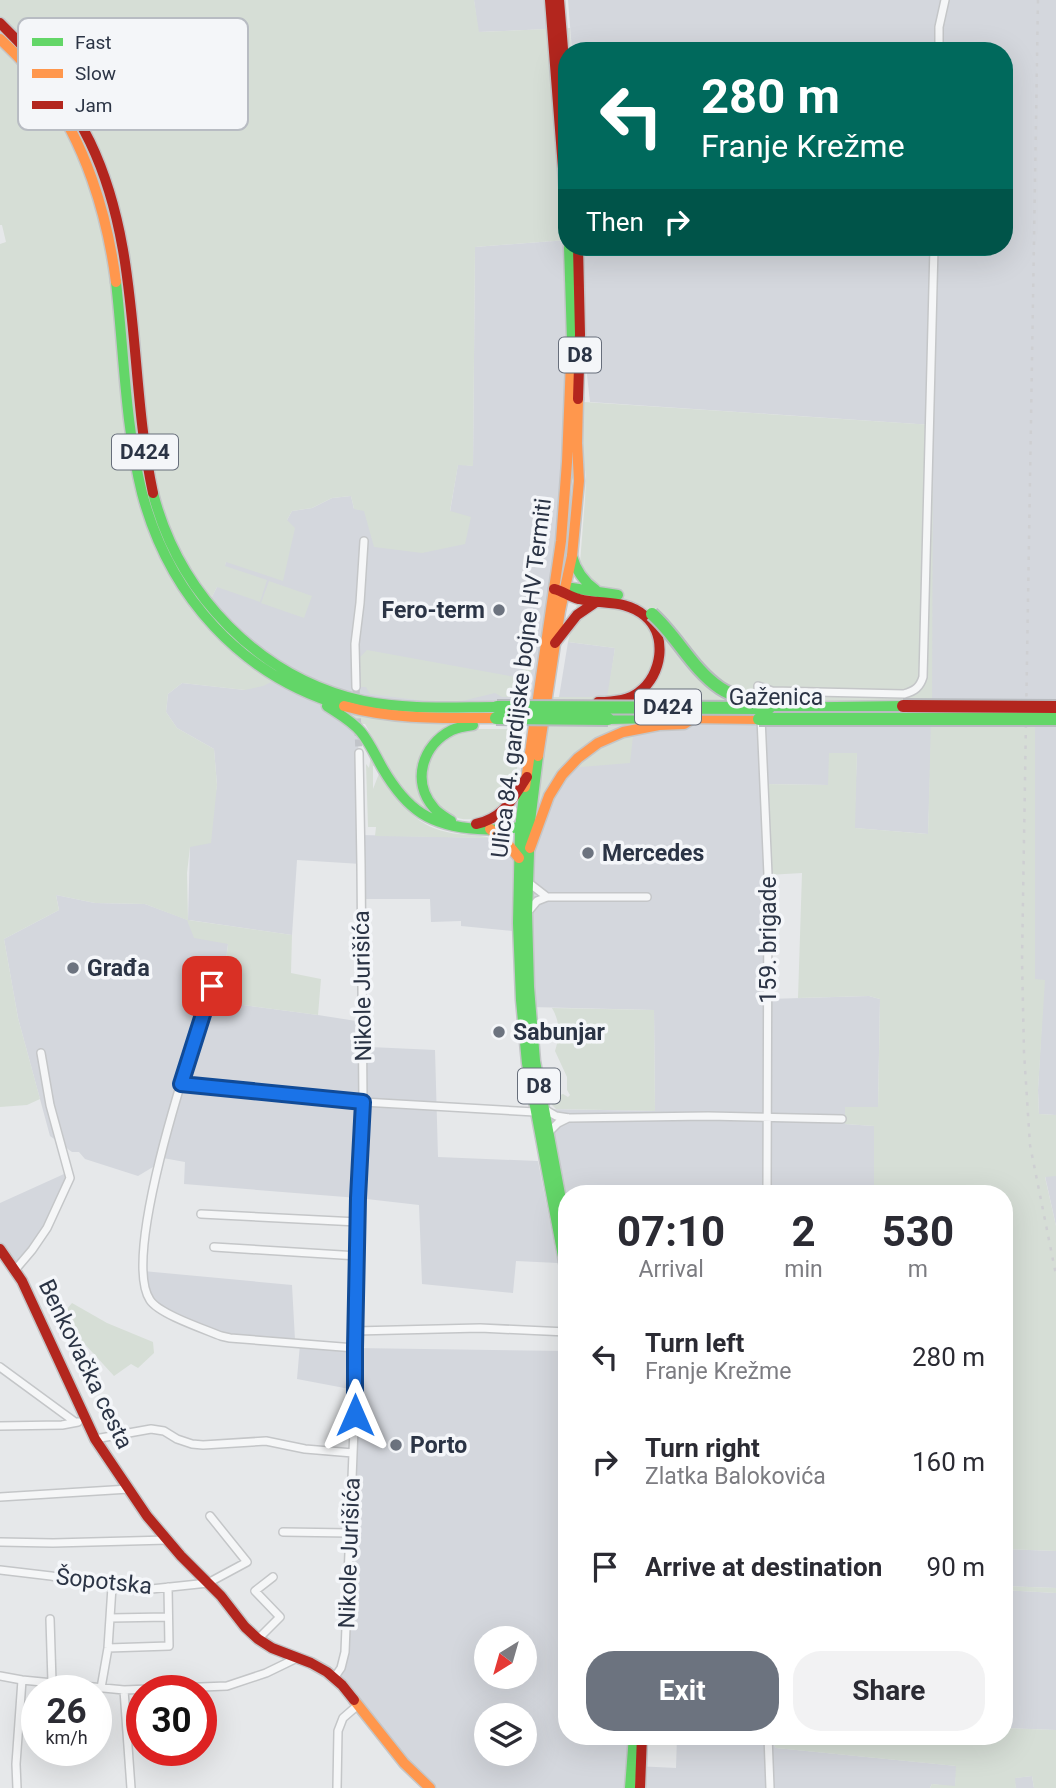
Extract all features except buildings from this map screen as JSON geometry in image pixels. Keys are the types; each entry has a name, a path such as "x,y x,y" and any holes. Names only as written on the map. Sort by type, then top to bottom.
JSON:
{"main road":[{"path":"550,0 558,104"},
{"path":"559,0 562,42"},
{"name":"D424","path":"0,23 18,41"},
{"name":"D424","path":"0,39 18,56"},
{"name":"D424","path":"70,130 99,195 114,267 138,479 159,547 193,604 232,646 269,673 334,704 411,718 496,713"},
{"name":"D424","path":"83,130 96,155 108,188 118,228 131,308 142,436 149,477 172,548 206,603 236,634 264,656 289,672 332,692 365,701 496,713"},
{"name":"Ulica 84. gardijske bojne HV Termiti","path":"558,1224 539,1110 527,1063 517,923 519,858 555,643 571,377 569,256"},
{"name":"Ulica 84. gardijske bojne HV Termiti","path":"559,1185 549,1132 539,1110 529,987 527,914 530,848 525,825 533,728 559,590 572,556 579,481 578,256"},
{"path":"572,556 580,577 598,596"},
{"path":"559,590 576,599 620,596 637,603 650,616 666,626 702,673 722,690 769,708"},
{"path":"555,643 573,617 598,596"},
{"path":"568,707 576,703 614,702 645,687 658,667 660,654 660,642 650,616"},
{"path":"316,697 346,717 360,731 401,797 415,810 449,826 490,829 525,825"},
{"name":"Gaženica","path":"496,713 568,707 1056,707"},
{"path":"496,713 488,723 453,728 433,742 419,775 426,796 432,807 442,816 454,822 479,824 498,816 508,807 527,777"},
{"name":"Gaženica","path":"496,713 693,718 1056,719"},
{"path":"530,848 542,810 553,790 568,768 598,743 623,732 659,725 684,724 693,718"},
{"path":"490,829 506,842 519,858"},
{"name":"Benkovačka cesta","path":"0,1249 22,1281 80,1421 147,1516 258,1639 272,1648 311,1663 342,1685 404,1763 430,1788"},
{"path":"630,1788 633,1745"},
{"path":"640,1788 642,1745"}],"street":[{"path":"939,42 939,27 945,0"},
{"name":"159. brigade","path":"767,1185 768,857 758,686 772,691 904,694 914,692 921,685 934,256"},
{"path":"356,687 355,644 365,541"},
{"name":"Nikole Jurišića","path":"334,1678 341,1668 345,1652 355,1404 363,1102 359,754"},
{"path":"528,883 547,897"},
{"path":"527,914 537,901 547,897 647,897"},
{"path":"212,986 158,1164 147,1221 143,1270 145,1289 150,1301 158,1309 230,1338 355,1348"},
{"path":"15,1270 47,1228 70,1178 50,1105 41,1053"},
{"path":"181,1084 363,1102 539,1110 569,1118 708,1116 842,1119"},
{"path":"549,1132 558,1123 569,1118"},
{"path":"201,1214 358,1222"},
{"path":"214,1247 358,1256"},
{"path":"355,1331 480,1328 558,1332"},
{"path":"0,1367 80,1421"},
{"path":"0,1426 62,1425 80,1421"},
{"path":"95,1439 152,1429 203,1446 266,1441 305,1449 353,1453"},
{"path":"0,1497 129,1489"},
{"path":"208,1583 247,1562 210,1516"},
{"path":"283,1532 350,1533"},
{"path":"0,1542 168,1540"},
{"name":"Šopotska","path":"0,1570 142,1590 208,1583"},
{"path":"258,1639 280,1617 255,1591 272,1577"},
{"path":"103,1675 112,1587"},
{"path":"108,1648 169,1646 168,1587"},
{"path":"110,1618 168,1617"},
{"path":"50,1619 52,1675"},
{"path":"112,1689 227,1686 266,1673 298,1657"},
{"path":"0,1676 21,1680"},
{"path":"124,1690 131,1788"},
{"path":"17,1788 21,1694"},
{"path":"337,1788 338,1731 343,1718 358,1705"},
{"path":"768,1745 769,1788"}],"shaded area":[{"path":"0,0 474,0 479,32 570,28 571,42 558,42 558,241 475,247 473,466 458,465 450,511 471,517 465,544 422,553 374,547 364,511 354,509 351,496 332,498 312,508 292,511 287,520 295,528 283,581 226,562 225,566 267,580 260,602 217,587 205,610 283,676 263,686 245,690 182,683 168,694 166,712 177,728 214,749 217,785 211,843 190,847 187,873 188,920 292,935 291,973 321,979 318,1015 221,1002 228,944 194,938 187,920 145,904 95,903 56,895 59,910 4,939 18,1018 40,1099 27,1105 0,1107 0,244 6,242 0,225"},
{"path":"474,0 547,0 549,29 478,32"},
{"path":"568,0 1056,0 1056,707 932,707 932,425 590,402 574,256 1013,256 1013,42 571,42"},
{"path":"558,241 558,256 573,256 570,499 565,553 540,713 357,704 361,835 490,838 506,842 513,858 512,931 461,926 461,921 431,922 430,899 361,899 361,864 297,860 292,935 189,920 228,944 221,1002 369,1023 370,1047 435,1050 438,1157 538,1161 558,1263 516,1261 513,1293 422,1284 419,1205 184,1184 185,1162 163,1158 138,1176 85,1159 79,1152 72,1152 50,1136 18,1018 4,939 59,910 56,895 95,903 145,904 188,920 190,847 213,809 217,785 214,749 177,728 166,712 168,694 182,683 245,690 205,610 226,562 287,520 292,511 312,508 332,498 351,496 354,509 450,512 458,464 473,466 475,247"},
{"path":"584,402 933,425 932,718 1035,722 1035,979 1045,980 1039,1114 1056,1115 1056,1176 1045,1177 1056,1226 1056,1551 1013,1549 1013,1185 874,1185 874,1126 845,1124 845,1107 878,1107 880,999 869,996 798,998 802,873 768,875 764,784 828,785 829,753 857,753 855,828 928,834 931,719 635,718 630,763 568,768 532,810 542,697 607,697 615,648 568,642 584,574 580,563 586,476 582,452"},
{"path":"269,581 312,596 304,618 261,603"},
{"path":"568,642 615,648 608,697 559,697"},
{"path":"367,650 521,678 525,661 533,663 526,697 502,697 495,693 462,701 425,701 370,694 366,687 361,687 360,657"},
{"path":"343,711 449,724 433,736 417,769 441,819 416,805 396,781 365,724"},
{"path":"1056,713 1056,1115 1039,1114 1044,981 1035,980 1034,859 1035,722"},
{"path":"635,718 932,718 928,834 854,828 857,753 828,785 765,784 768,999 869,996 880,999 878,1107 845,1124 874,1126 874,1185 558,1186 543,1109 655,1111 654,1010 531,1007 532,810 568,768 633,730"},
{"path":"467,729 522,729 514,780 502,803 487,814 471,819 456,817 443,810 433,798 428,783 427,768 433,753 455,734"},
{"path":"371,755 377,766 373,766 373,789 380,771 399,801 424,823 452,833 490,838 375,836 376,827 368,827 366,764 369,768"},
{"path":"552,1008 654,1010 655,1111 556,1109 552,1105 552,1098 563,1094 568,1097 570,1095 567,1090 567,1077 555,1051 558,1029"},
{"path":"64,1174 70,1178 47,1228 15,1270 0,1254 0,1203"},
{"path":"1045,1176 1056,1176 1056,1226"},
{"path":"143,1271 292,1285 295,1340 355,1348 558,1351 558,1745 637,1745 636,1766 676,1768 677,1745 774,1745 776,1748 957,1766 955,1787 932,1784 930,1788 430,1788 334,1678 341,1668 355,1390 297,1379 300,1344 230,1338 158,1309 150,1301"},
{"path":"72,1303 107,1323 153,1342 154,1353 138,1368 131,1364 114,1376 60,1317"},
{"path":"1013,1549 1056,1551 1056,1588 1013,1586"},
{"path":"1013,1586 1056,1588 1056,1593 1013,1590"},
{"path":"1013,1590 1056,1593 1056,1730 1013,1728"},
{"path":"1013,1728 1056,1730 1056,1788 1034,1788 1032,1776 1015,1778 1016,1788 930,1788 932,1784 955,1786 956,1766 776,1748 774,1745 1013,1745"},
{"path":"1032,1776 1034,1788 1016,1788 1014,1778"}],"tunnel":[{"path":"356,687 359,753"}],"railway":[{"path":"1038,0 1022,960 1030,1145 1056,1275"}],"traffic: fast":[{"path":"569,256 571,361"},
{"path":"116,282 128,414 136,467 154,530 170,566 214,627 242,653 273,675 344,706"},
{"path":"153,493 165,530 182,565 203,597 229,626 258,652 290,673 325,690 380,704 497,707"},
{"path":"572,556 581,575 596,590"},
{"path":"564,592 572,588 618,595"},
{"path":"652,614 710,680 730,694 762,705"},
{"path":"327,706 361,732 401,795 433,820 461,827 498,830 530,822"},
{"path":"769,708 903,706"},
{"path":"497,707 769,708"},
{"path":"496,718 608,719"},
{"path":"608,719 661,718"},
{"path":"759,719 1056,719"},
{"path":"451,821 436,810 427,798 423,787 423,765 433,745 442,737 454,729 473,725"},
{"path":"538,756 530,822 527,914 529,987 535,1061 558,1185"},
{"path":"525,787 520,828 518,923 521,1000 527,1063 558,1230"},
{"path":"630,1788 633,1745"}],"traffic: slow":[{"path":"0,39 18,57"},
{"path":"70,130 100,204 116,282"},
{"path":"525,787 561,541 571,361"},
{"path":"538,756 560,611 572,556 579,481 578,399"},
{"path":"344,706 401,716 496,718"},
{"path":"686,718 759,719"},
{"path":"530,848 549,796 562,775 578,758 598,743 623,732 659,725 684,724 693,718"},
{"path":"490,829 506,842 519,858"},
{"path":"354,1700 404,1763 430,1788"}],"traffic: jam":[{"path":"550,0 558,104"},
{"path":"559,0 562,42"},
{"path":"0,23 18,42"},
{"path":"84,130 107,183 118,226 132,314 145,449 153,493"},
{"path":"578,256 578,399"},
{"path":"554,589 579,599 630,607 645,616 657,634 657,666 647,685 630,697 598,702"},
{"path":"555,643 577,615 596,602"},
{"path":"903,706 1056,707"},
{"path":"476,824 500,812 512,800 527,777"},
{"path":"0,1249 22,1281 95,1439 147,1516 258,1639 327,1672 354,1700"},
{"path":"640,1788 642,1745"}],"place":[{"name":"Fero-term","path":"499,610"},
{"name":"Mercedes","path":"588,853"},
{"name":"Građa","path":"73,968"},
{"name":"Sabunjar","path":"499,1032"},
{"name":"Porto","path":"396,1445"}],"route":[{"path":"212,986 181,1084 363,1102 358,1198 355,1415"}]}
